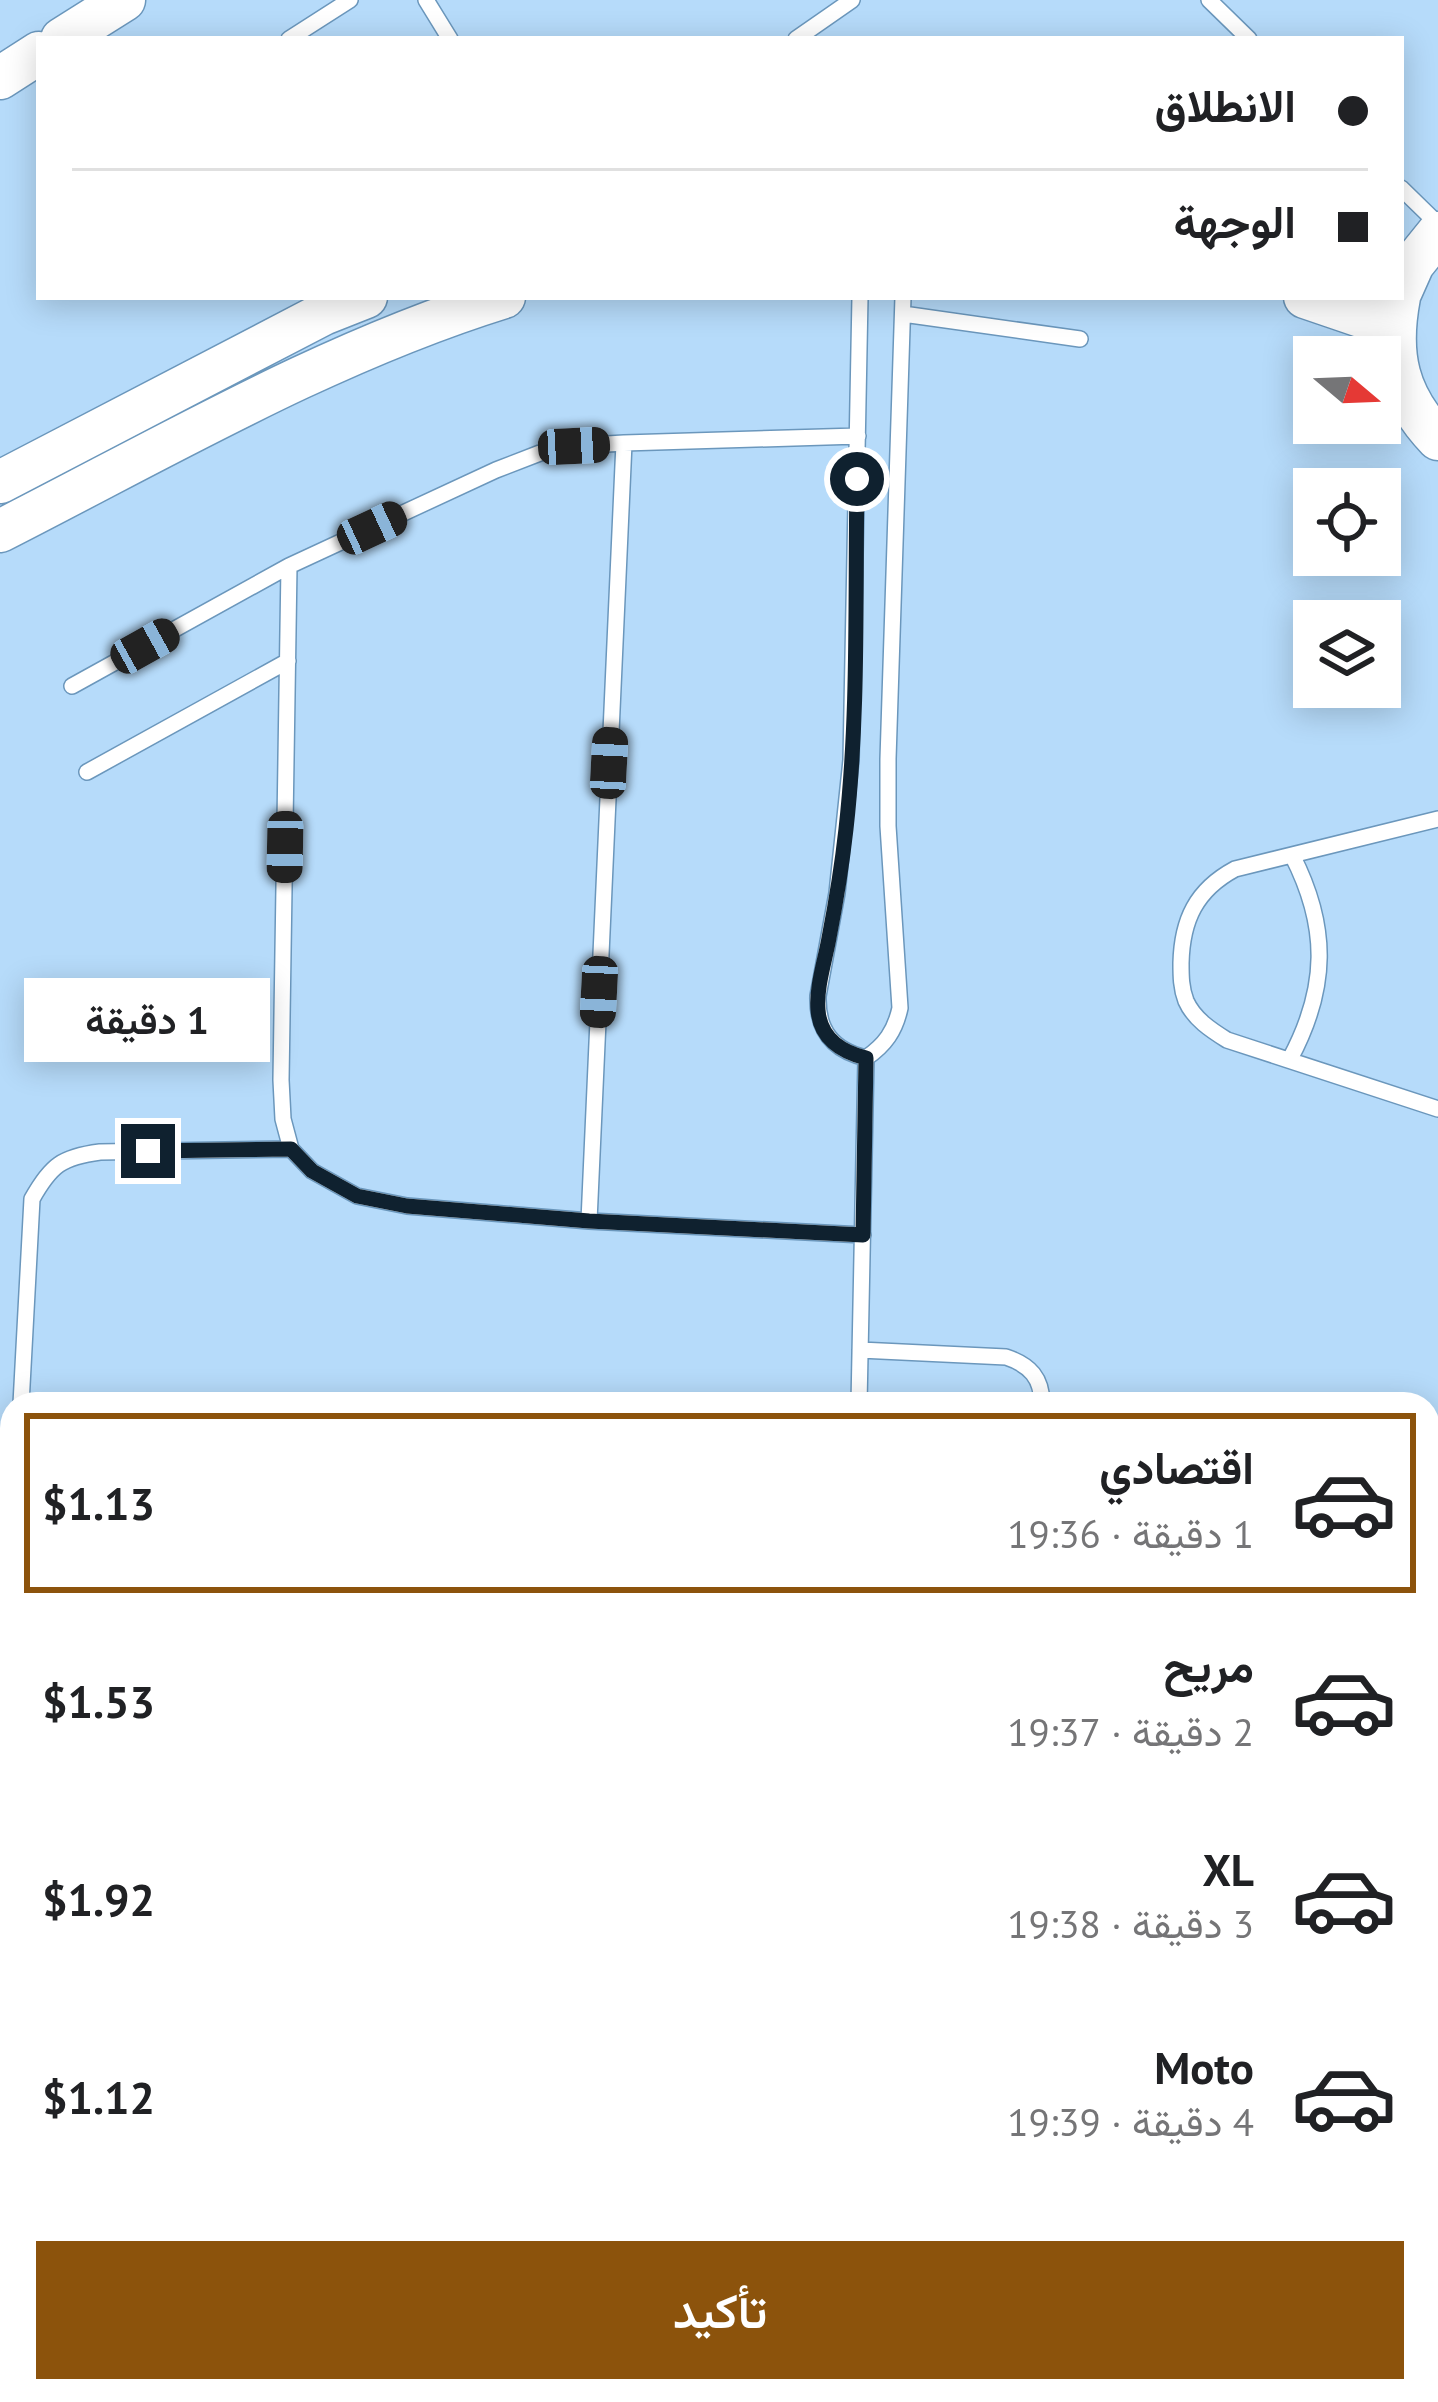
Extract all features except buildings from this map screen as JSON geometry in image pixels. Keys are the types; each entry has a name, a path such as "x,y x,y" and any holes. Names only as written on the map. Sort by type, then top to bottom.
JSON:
{"main road":[{"path":"67,36 124,0"},
{"path":"0,78 36,55"},
{"path":"1412,271 1398,374 1418,418 1438,439"},
{"path":"0,482 358,300"},
{"path":"0,531 334,360 495,300"}],"lane":[{"path":"295,36 350,0"},
{"path":"426,0 448,36"},
{"path":"800,36 852,0"},
{"path":"1209,0 1246,36"},
{"path":"1404,211 1412,271"},
{"path":"860,300 851,760 818,1013 833,1044 866,1058"},
{"path":"859,1392 866,1058 890,1037 901,1008 888,803 903,305 1080,339"},
{"path":"73,686 290,566 540,453 624,443 858,436"},
{"path":"589,1221 624,443"},
{"path":"290,566 281,1079 283,1119 291,1149 312,1171 357,1196 407,1206 863,1235"},
{"path":"87,772 288,661"},
{"path":"1438,819 1234,869 1218,878 1204,890 1185,922 1180,981 1187,1002 1209,1030 1227,1040 1438,1109"},
{"path":"1290,1059 1314,1003 1319,973 1315,911 1292,855"},
{"path":"22,1392 32,1199 46,1173 71,1156 100,1152 291,1149"},
{"path":"860,1350 1006,1357 1032,1370 1041,1392"}],"route":[{"path":"148,1151 291,1149 312,1171 357,1196 407,1206 863,1235 866,1058 833,1044 818,1013 846,827 851,760 857,479"}]}
